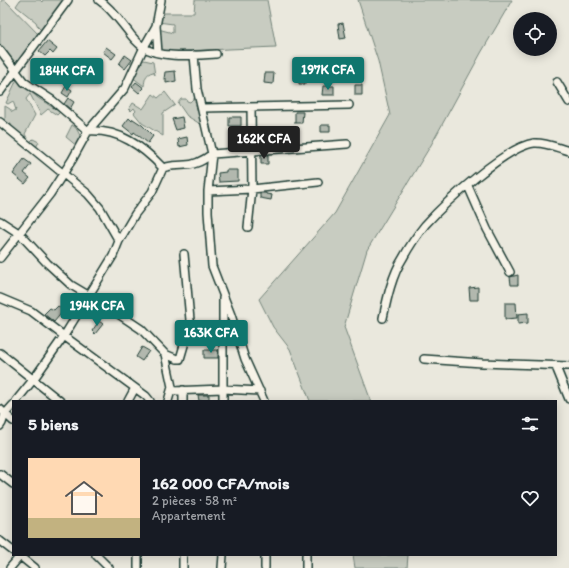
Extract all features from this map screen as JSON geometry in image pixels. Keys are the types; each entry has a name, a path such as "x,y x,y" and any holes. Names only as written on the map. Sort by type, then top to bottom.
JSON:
{"street":[{"path":"0,92 68,0"},
{"path":"99,0 109,8 132,36 144,47 158,53 194,55 216,54"},
{"path":"158,53 156,26 161,0"},
{"path":"0,258 50,194 72,160 88,131 125,88 144,47 156,26"},
{"path":"0,50 24,82 52,100 88,131 98,130 114,133 132,142 150,154 163,168"},
{"path":"194,55 198,89 212,154 208,191 212,266 231,314 245,359 264,400"},
{"path":"557,82 569,102"},
{"path":"203,108 349,105"},
{"path":"248,228 252,189 251,107"},
{"path":"0,122 88,194 100,208 119,241"},
{"path":"383,318 388,295 402,259 424,227 442,208 486,169 510,154 532,143 540,143 569,151"},
{"path":"17,400 64,336 113,256 119,241 134,214 152,192 163,168 170,165 192,164 201,161 212,154 347,144"},
{"path":"208,191 252,189 318,182"},
{"path":"468,186 484,223 510,272"},
{"path":"0,221 20,234 47,263 71,285 141,329 165,354 177,359 180,359 190,320 184,254"},
{"path":"222,294 223,400"},
{"path":"0,298 31,311 146,396 149,400"},
{"path":"0,353 59,400"},
{"path":"165,354 172,387 168,400"},
{"path":"424,358 482,363 569,366"},
{"path":"556,366 569,399"},
{"path":"129,400 135,388"},
{"path":"171,391 223,389 260,391"},
{"path":"183,390 183,400"},
{"path":"3,411 12,406"},
{"path":"3,411 12,420"},
{"path":"0,426 2,423 3,411"},
{"path":"0,474 12,483"},
{"path":"0,541 12,550"},
{"path":"10,568 19,556"},
{"path":"21,556 36,568"},
{"path":"97,556 109,568"},
{"path":"138,556 138,568"},
{"path":"183,568 184,556"},
{"path":"222,556 222,568"},
{"path":"265,556 265,568"},
{"path":"306,556 306,568"}],"shaded area":[{"path":"2,0 5,0 40,36 15,69 0,48 0,3"},
{"path":"20,0 40,0 42,2 43,0 63,0 62,5 43,32 38,27 36,22 16,6"},
{"path":"195,0 267,0 276,47 159,52 158,29 173,33 173,24 158,22 162,13 194,13"},
{"path":"358,0 512,0 481,53 431,145 367,250 344,327 371,400 310,400 290,349 273,327 259,299 335,213 390,115 378,61"},
{"path":"144,60 153,62 155,75 153,72 147,75 144,86 132,77 137,64"},
{"path":"17,79 38,98 60,112 57,115 48,109 41,115 30,94 26,99 35,115 25,134 27,138 26,140 30,142 33,139 39,142 35,149 7,127 11,126 11,124 5,123 5,106 12,112 16,110 13,101 8,104 6,103"},
{"path":"165,92 175,105 163,113 163,136 142,123 134,113 136,111 134,108 131,111 129,109 133,103 143,109 153,94 158,98"},
{"path":"181,99 186,99 190,102 193,99 196,99 202,125 187,116 178,103"},
{"path":"72,125 76,128 82,139 78,147 66,137"},
{"path":"353,556 408,556 407,568 355,568"}],"building":[{"path":"343,23 346,38 340,39 338,24"},
{"path":"47,41 57,49 53,54 50,51 45,56 39,51"},
{"path":"106,47 116,54 112,59 103,52"},
{"path":"125,55 132,60 125,69 119,64"},
{"path":"175,71 176,81 166,83 166,78 164,79 165,72"},
{"path":"299,71 305,71 305,84 299,84"},
{"path":"265,73 274,73 273,84 264,83"},
{"path":"136,82 144,88 139,93 132,87"},
{"path":"355,85 362,85 362,95 355,95"},
{"path":"66,86 72,90 68,97 62,93"},
{"path":"323,86 334,86 334,95 322,95"},
{"path":"68,98 74,102 70,109 64,104"},
{"path":"295,112 303,112 302,123 295,123"},
{"path":"182,117 184,128 176,130 172,119"},
{"path":"229,117 241,117 241,126 229,126"},
{"path":"129,118 132,121 133,119 142,125 153,136 148,143 134,132 133,134 123,126"},
{"path":"321,125 330,125 330,132 321,132"},
{"path":"187,137 188,145 179,147 178,139"},
{"path":"261,155 268,155 268,164 261,164"},
{"path":"24,159 31,164 24,173 30,178 25,184 13,174"},
{"path":"226,170 238,170 238,181 219,182 218,173 226,172"},
{"path":"260,193 272,195 271,200 260,198"},
{"path":"518,275 518,285 511,285 510,277"},
{"path":"478,287 478,300 470,300 469,288"},
{"path":"505,303 516,303 517,318 505,319"},
{"path":"58,306 64,310 54,322 44,314 50,308 54,310"},
{"path":"528,313 528,323 518,324 518,314"},
{"path":"99,321 103,324 95,334 92,331"},
{"path":"142,347 149,351 142,361 136,357"},
{"path":"204,350 218,350 218,358 204,358"},
{"path":"198,395 209,395 209,400 199,400"}]}
